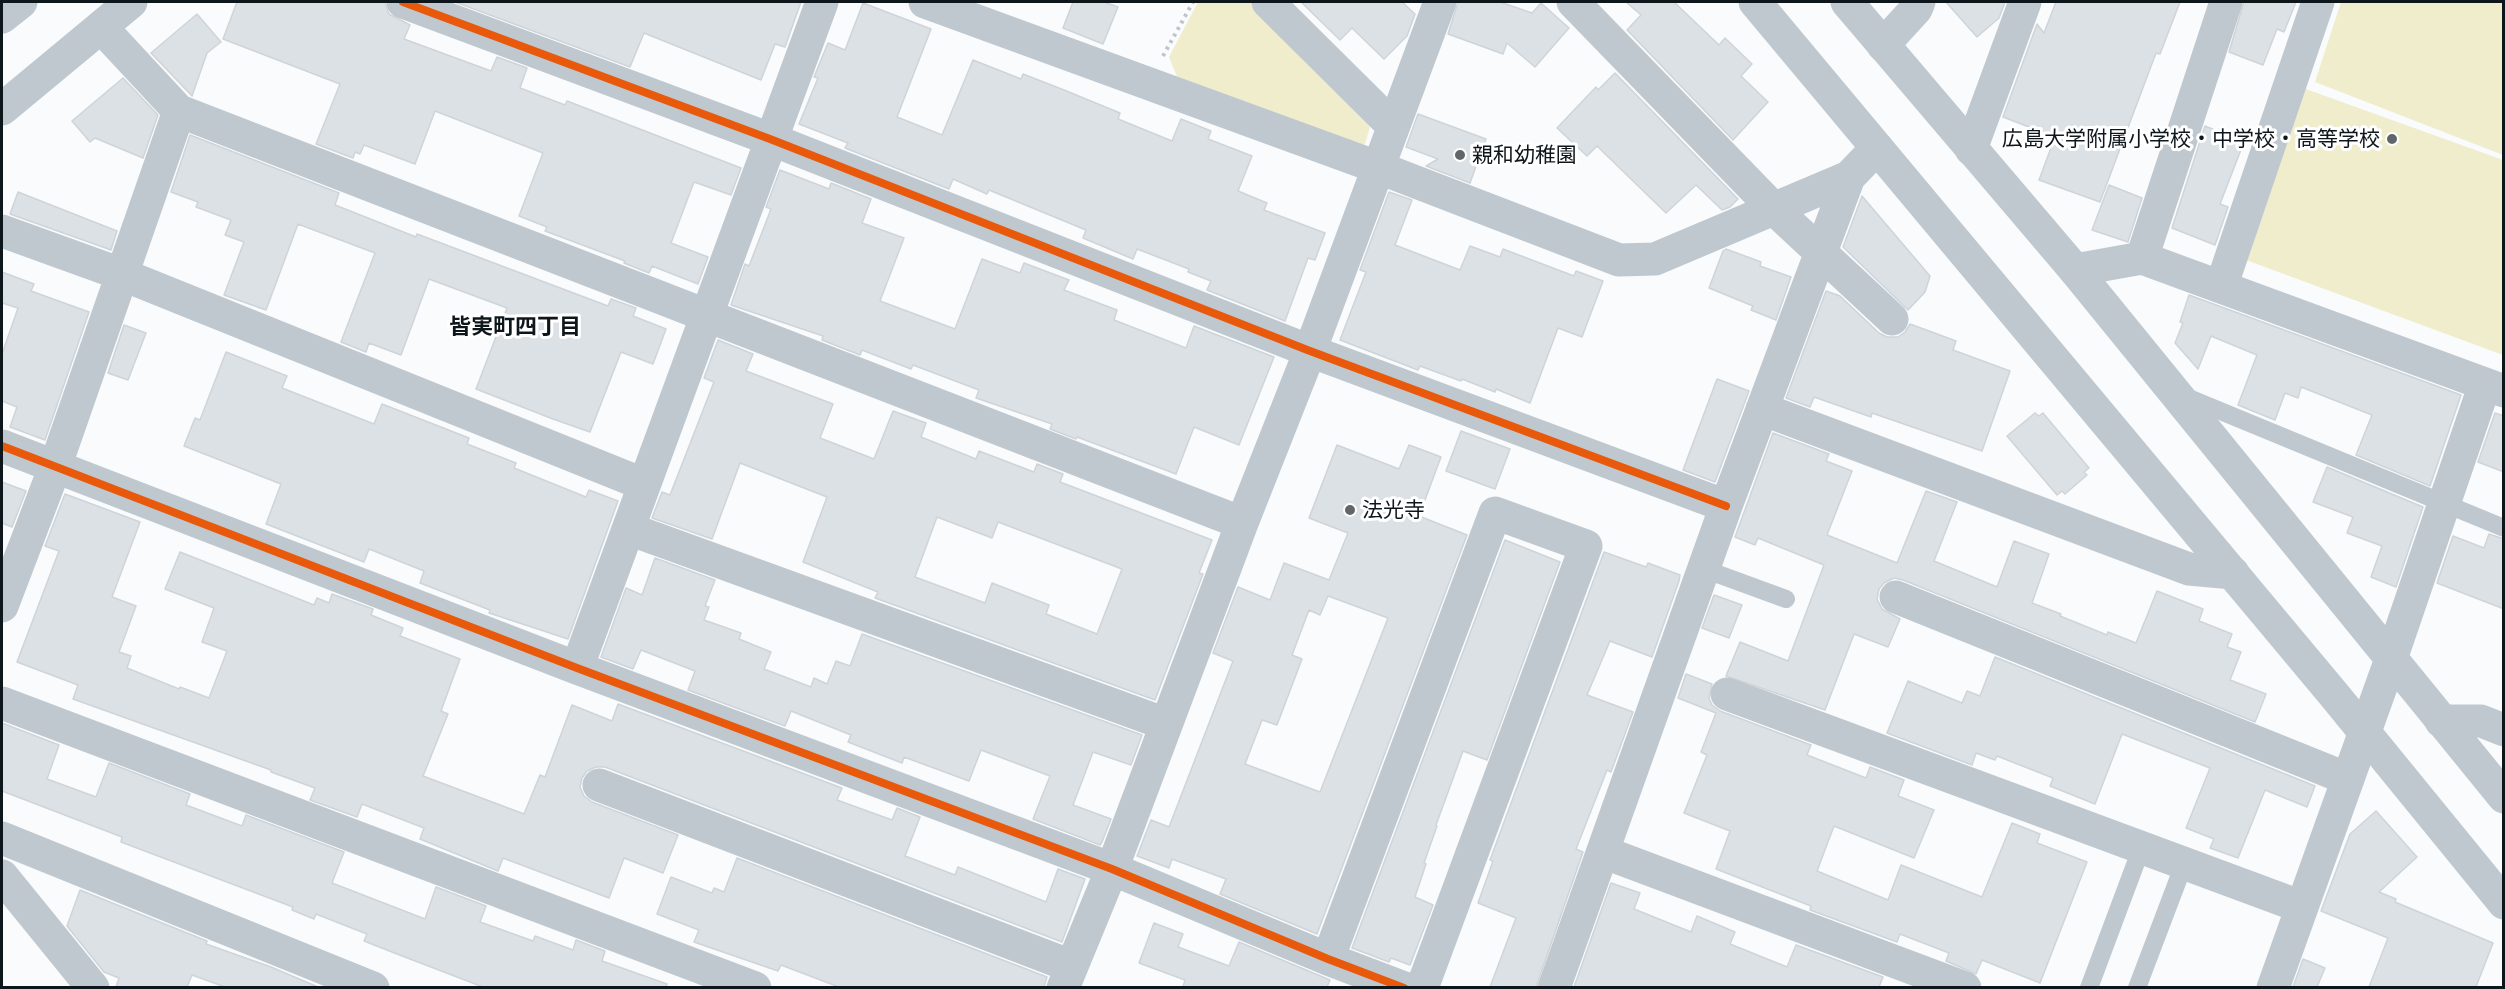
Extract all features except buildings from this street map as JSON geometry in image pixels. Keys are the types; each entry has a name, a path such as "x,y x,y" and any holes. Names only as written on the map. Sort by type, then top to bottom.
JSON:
{"street":[{"path":"2,17 21,2"},
{"path":"2,109 131,2"},
{"path":"403,2 770,139 1310,351 1726,506"},
{"path":"577,668 822,2"},
{"path":"925,2 1377,167 1618,260 1655,259 1849,177 1877,148"},
{"path":"1268,2 1393,126"},
{"path":"600,785 1067,977 1112,868 1242,523 1310,351 1440,2"},
{"path":"1573,2 1774,209 1892,319"},
{"path":"1755,2 2233,573 2504,903"},
{"path":"1847,2 2074,270 2504,797"},
{"path":"1884,45 1916,9 1919,2"},
{"path":"1971,149 2025,2"},
{"path":"2142,258 2226,2"},
{"path":"2222,287 2318,2"},
{"path":"101,27 179,111 1242,523"},
{"path":"2,606 55,467 179,111"},
{"path":"1554,987 1726,506 1849,177"},
{"path":"2,231 121,274 644,484"},
{"path":"2074,270 2142,258 2494,387 2444,505 2273,987"},
{"path":"1762,409 2188,569 2233,573"},
{"path":"2,446 577,668 1112,868 1328,959 1404,987"},
{"path":"1328,959 1495,513 1586,546 1422,987"},
{"path":"629,529 1166,724"},
{"path":"1896,597 2348,779"},
{"path":"1727,694 2302,907"},
{"path":"2,703 755,987"},
{"path":"2441,721 2481,722 2504,730"},
{"path":"2,838 373,987"},
{"path":"1603,852 1965,987"},
{"path":"2,876 93,987"}],"lane":[{"path":"2174,392 2504,528"},
{"path":"1704,569 1786,599"},
{"path":"2089,987 2141,849"},
{"path":"2137,987 2184,864"}],"path":[{"path":"1149,83 1193,2"}],"shaded area":[{"path":"1198,2 1260,2 1371,123 1365,144 1356,148 1180,84 1169,57"},
{"path":"2341,2 2503,2 2503,155 2315,82"},
{"path":"2303,88 2503,160 2503,355 2246,260"}],"cycle path":[{"path":"403,2 770,139 1310,351 1726,506"},
{"path":"2,446 577,668 1112,869 1328,959 1404,988"}],"place":[{"name":"広島大学附属小学校・中学校・高等学校","path":"2392,139"},
{"name":"親和幼稚園","path":"1460,155"},
{"name":"法光寺","path":"1350,510"}],"district":[{"name":"皆実町四丁目","path":"515,327"}]}
